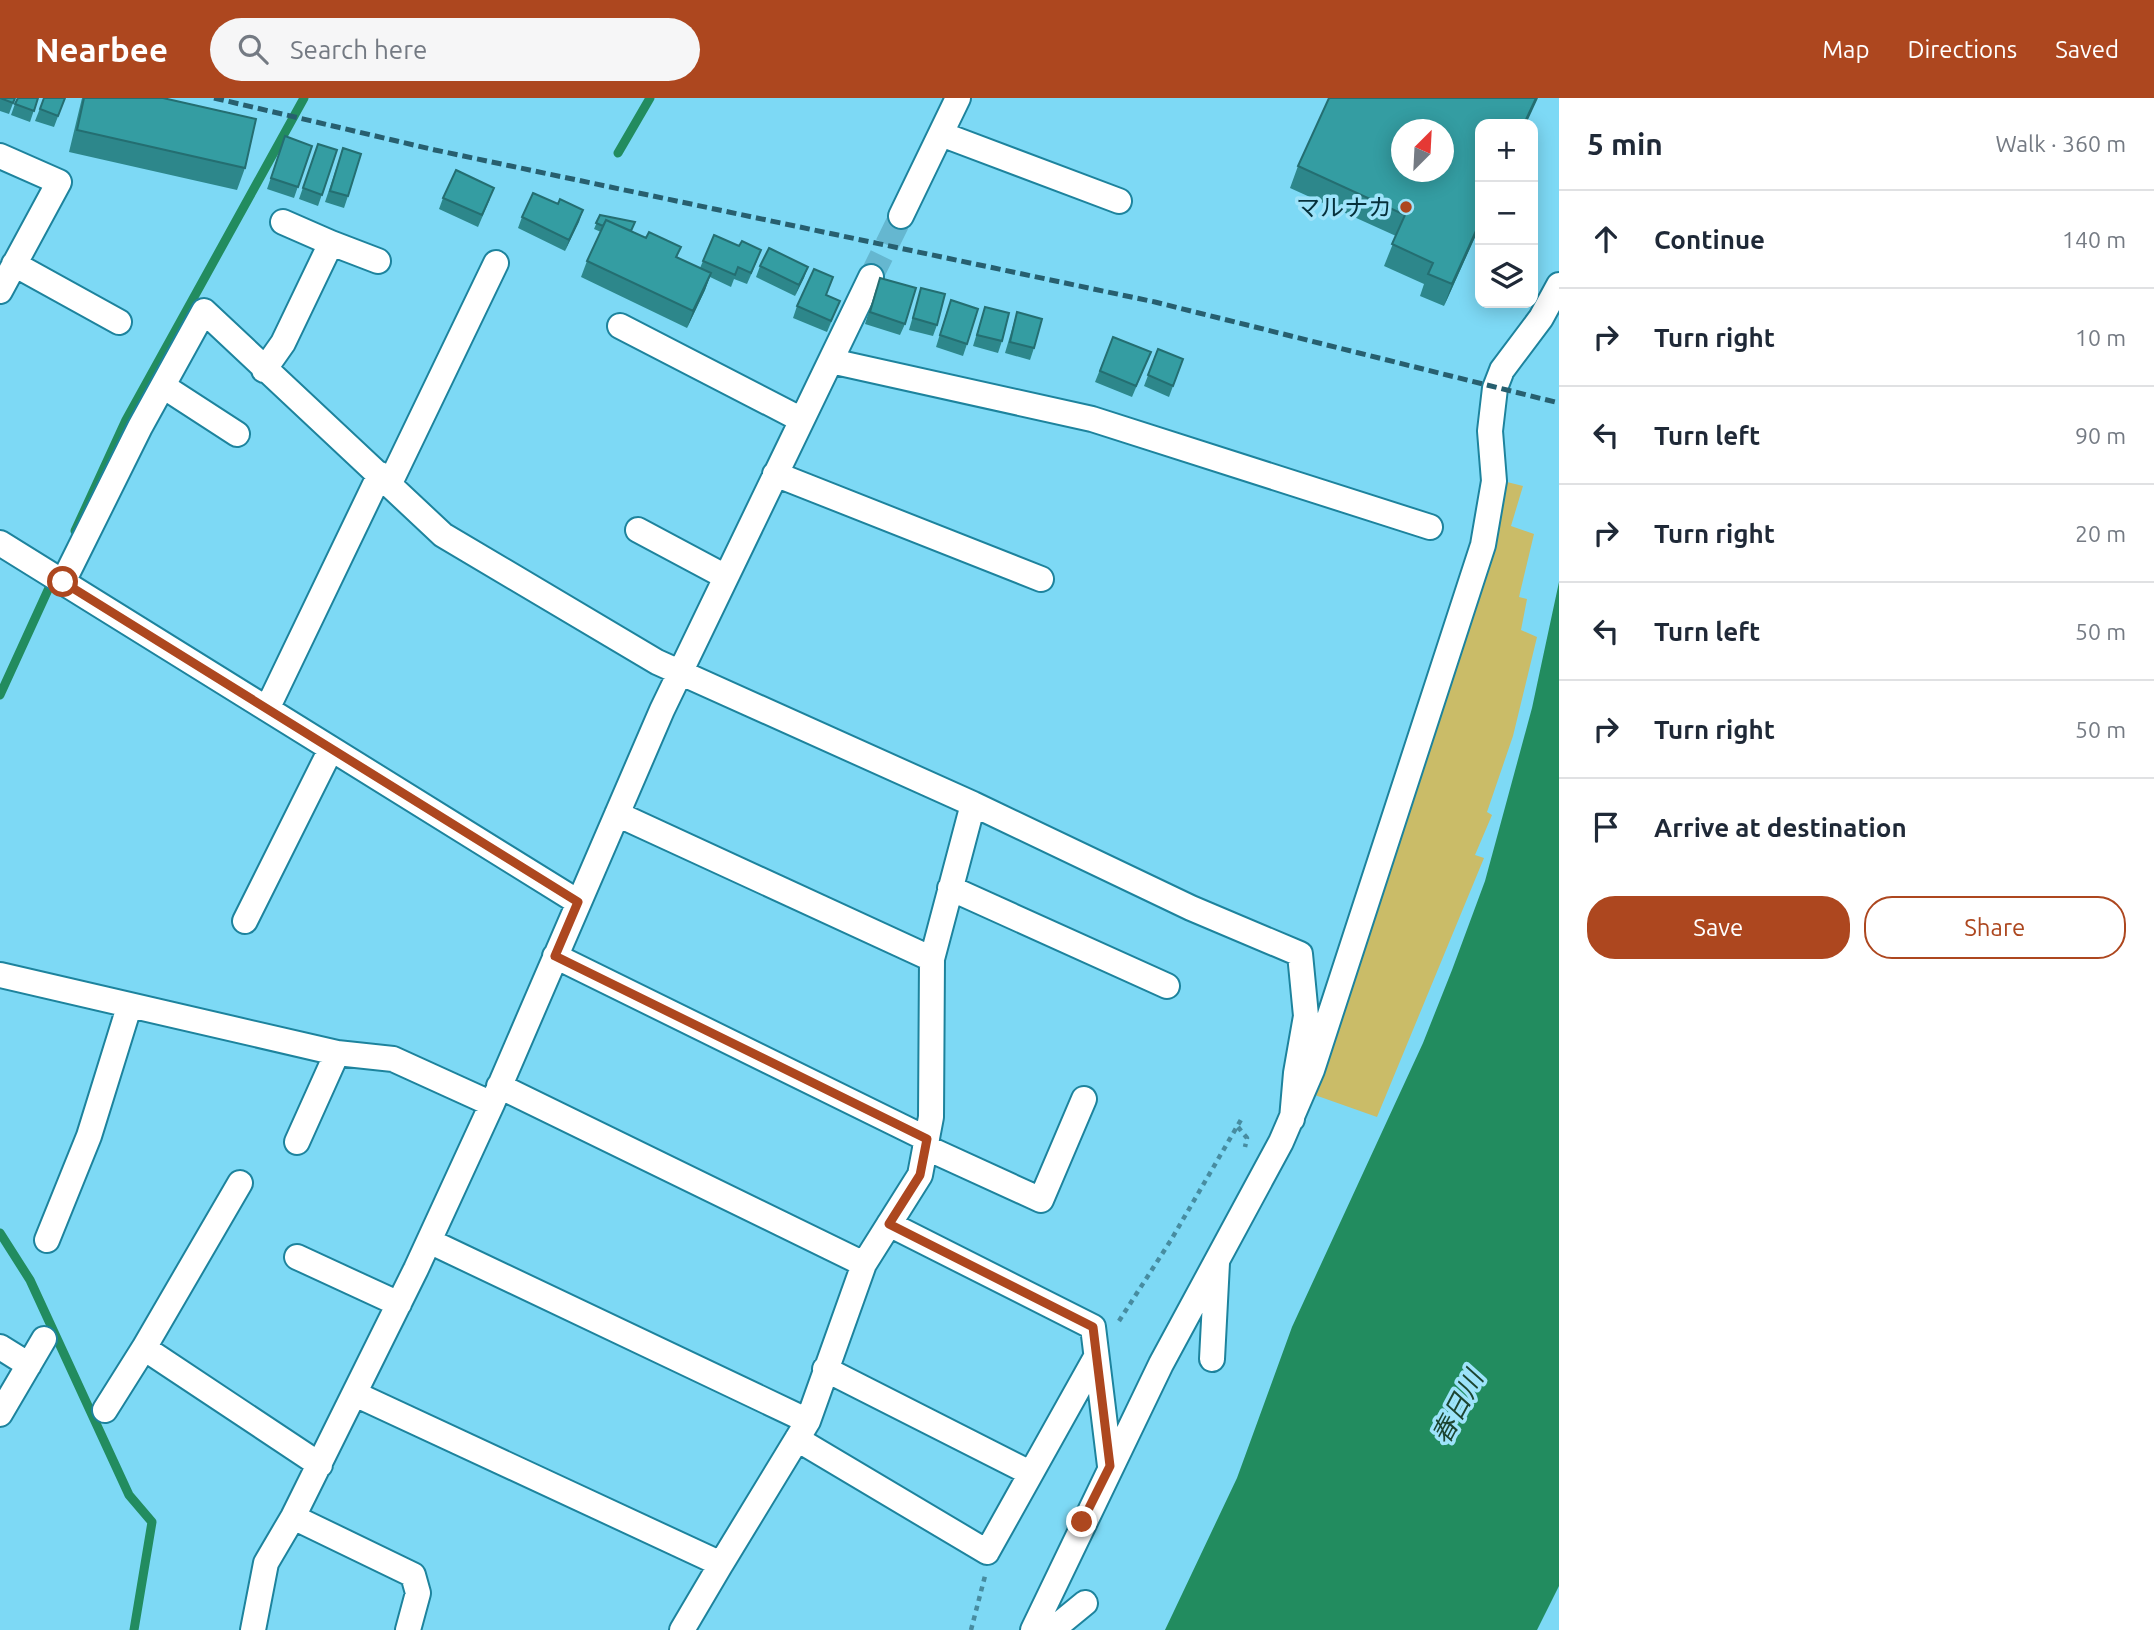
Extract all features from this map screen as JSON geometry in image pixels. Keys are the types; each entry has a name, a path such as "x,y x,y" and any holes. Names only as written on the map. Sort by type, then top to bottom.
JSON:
{"street":[{"path":"901,215 958,98"},
{"path":"941,134 1119,201"},
{"path":"0,156 59,181 0,291"},
{"path":"283,222 378,261"},
{"path":"264,370 283,343 331,243"},
{"path":"14,264 119,322"},
{"path":"267,709 496,264"},
{"path":"253,1630 266,1563 320,1465 429,1241 496,1095 681,670 871,277"},
{"path":"1033,1630 1110,1466 1217,1256 1292,1119 1312,1070 1482,545 1494,481 1490,431 1495,388 1502,370 1541,318 1559,285"},
{"path":"63,582 204,311 443,535 657,662 681,670 1192,908 1300,954 1306,1016 1296,1073 1292,1119"},
{"path":"620,326 802,420"},
{"path":"831,361 1092,419 1430,527"},
{"path":"163,386 237,434"},
{"path":"775,474 1041,579"},
{"path":"638,530 726,577"},
{"path":"0,543 578,902"},
{"path":"245,921 331,749"},
{"path":"682,1630 802,1430 864,1264 920,1175 931,1117 932,960 972,804"},
{"path":"617,814 932,960"},
{"path":"950,888 1167,986"},
{"path":"555,956 1041,1200 1084,1099"},
{"path":"0,975 337,1053 394,1059 496,1095 864,1264"},
{"path":"47,1240 89,1136 129,1007"},
{"path":"297,1142 337,1053"},
{"path":"105,1410 240,1183"},
{"path":"889,1224 1093,1327 1110,1466"},
{"path":"429,1241 802,1430 986,1552 1096,1357"},
{"path":"1212,1359 1217,1256"},
{"path":"298,1257 399,1304"},
{"path":"0,1414 44,1339"},
{"path":"0,1347 29,1365"},
{"path":"144,1348 320,1465"},
{"path":"825,1369 1030,1473"},
{"path":"355,1394 721,1564"},
{"path":"293,1517 413,1575 418,1593 408,1630"},
{"path":"1052,1630 1085,1603"},
{"path":"1014,1630 1031,1605 1045,1604"}],"path":[{"path":"1096,1357 1171,1240 1242,1118"},
{"path":"971,1630 990,1560 986,1552"}],"shaded area":[{"path":"1507,482 1523,486 1511,526 1534,534 1519,597 1527,599 1521,630 1537,637 1513,736 1487,812 1492,815 1475,855 1484,858 1377,1117 1312,1094"}],"water":[{"name":"春日川","path":"1559,582 1559,1586 1537,1630 1165,1630 1237,1478 1292,1327 1423,1043 1452,970 1485,881 1532,708"}],"building":[{"path":"0,98 15,98 13,103"},
{"path":"18,98 38,98 34,111 15,104"},
{"path":"44,98 65,98 58,116 40,109"},
{"path":"84,98 163,98 256,119 245,168 77,130"},
{"name":"マルナカ","path":"1329,98 1536,98 1526,119 1475,119 1475,233 1452,284 1428,274 1433,263 1392,244 1405,215 1298,166"},
{"path":"285,136 312,146 298,187 271,178"},
{"path":"318,144 337,150 322,195 303,188"},
{"path":"343,148 361,154 348,196 330,191"},
{"path":"456,170 494,188 482,215 443,198"},
{"path":"533,193 558,204 560,199 583,210 569,240 522,217"},
{"path":"600,215 635,222 631,231 606,220 603,226 596,223"},
{"path":"606,220 646,238 649,232 681,247 676,257 711,273 693,311 587,261"},
{"path":"714,235 739,246 742,241 761,250 751,273 738,267 735,275 703,261"},
{"path":"769,248 808,267 799,285 760,266"},
{"path":"814,269 833,277 826,295 840,301 831,321 797,306"},
{"path":"880,278 916,288 905,324 870,312"},
{"path":"921,288 945,294 937,325 913,318"},
{"path":"951,300 978,309 967,344 940,335"},
{"path":"985,307 1009,313 1002,341 977,335"},
{"path":"1017,312 1042,319 1034,348 1010,342"},
{"path":"1113,337 1151,352 1136,386 1100,371"},
{"path":"1158,349 1183,359 1173,386 1148,375"}],"waterway":[{"path":"75,531 126,420 304,98"},
{"path":"618,153 650,98"},
{"path":"0,695 53,579"},
{"path":"0,1233 30,1280 129,1495 152,1522 134,1630"}],"tunnel":[{"path":"871,277 901,216"}],"railway":[{"path":"214,98 435,150 1155,302 1559,403"}],"place":[{"name":"マルナカ","path":"1406,207"}],"route":[{"path":"63,582 578,902 555,956 927,1139 920,1175 889,1224 1093,1327 1110,1466 1082,1522"}]}
